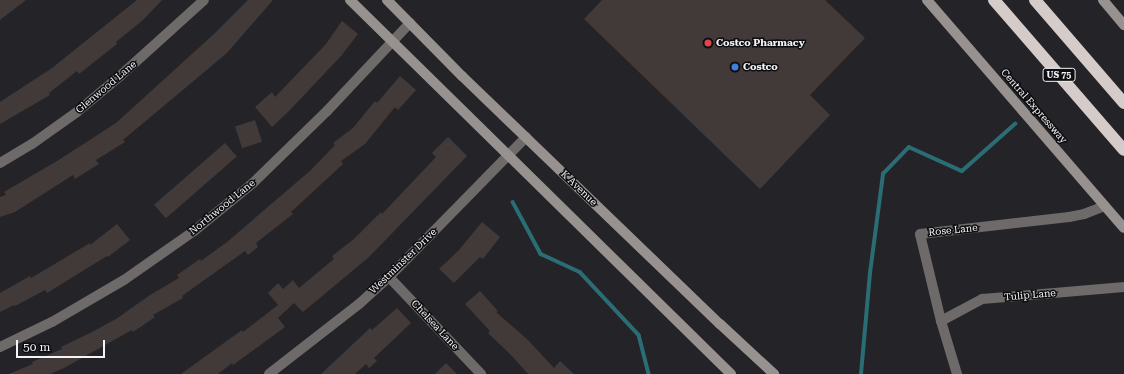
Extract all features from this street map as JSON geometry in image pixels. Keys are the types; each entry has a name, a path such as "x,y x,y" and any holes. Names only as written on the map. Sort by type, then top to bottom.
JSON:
{"highway":[{"name":"US 75","path":"994,0 1124,150"},
{"name":"US 75","path":"1035,0 1124,103"}],"main road":[{"path":"350,0 731,374"},
{"name":"K Avenue","path":"387,0 462,76 774,374"},
{"name":"Central Expressway","path":"927,0 1124,228"},
{"path":"1103,0 1124,25"}],"street":[{"name":"Glenwood Lane","path":"0,163 32,144 77,112 120,76 204,0"},
{"name":"Northwood Lane","path":"0,347 52,322 124,280 194,231 253,183 327,111 392,40 410,23"},
{"name":"Westminster Drive","path":"269,374 348,313 389,277 526,136"},
{"name":"Rose Lane","path":"957,374 941,321 920,234 1069,217 1084,214 1105,206"},
{"name":"Chelsea Lane","path":"389,277 481,374"},
{"name":"Tulip Lane","path":"941,321 982,299 1124,287"}],"building":[{"path":"0,0 26,0 0,20"},
{"path":"137,0 162,0 143,20 116,42 117,44 79,74 77,71 49,93 50,95 0,124 0,102 52,68"},
{"path":"248,0 273,0 227,53 123,140 125,142 96,160 99,164 75,179 73,175 15,212 0,217 0,197 6,195 4,192 57,161 116,123 215,33"},
{"name":"Costco","path":"602,0 825,0 865,38 810,95 830,115 760,189 584,19"},
{"path":"342,21 358,34 341,56 272,127 255,107 272,92 275,97 326,44"},
{"path":"400,76 416,90 398,110 395,107 365,144 341,161 343,164 291,212 293,214 256,243 258,247 248,255 245,251 182,296 183,298 153,315 155,317 133,332 132,330 64,368 50,374 9,374 33,364 32,362 62,349 61,347 116,319 150,295 179,278 177,275 200,259 201,261 227,242 311,170 335,145 333,143 353,128 375,101 377,103"},
{"path":"255,120 262,142 242,148 235,126"},
{"path":"448,137 467,156 369,257 303,312 294,303 278,318 285,327 233,365 232,363 218,374 181,374 242,330 243,332 278,305 268,293 278,283 283,289 293,280 299,288 334,259 332,256 354,239 381,212 382,214 436,157 432,153"},
{"path":"225,143 237,157 166,218 154,205"},
{"path":"482,222 500,237 483,259 480,257 454,283 439,269 459,250"},
{"path":"117,224 130,240 108,257 107,256 47,293 45,290 0,312 0,293 30,276 31,278 90,243 90,245"},
{"path":"480,291 498,311 496,312 528,340 554,368 560,361 574,374 528,374 488,333 490,331 465,304"},
{"path":"397,308 411,323 374,358 377,361 369,368 366,364 355,374 321,374 370,328 372,330"},
{"path":"446,363 457,374 435,374"}],"waterway":[{"path":"861,374 870,273 883,174 909,147 962,171 1015,124"},
{"path":"513,202 541,254 580,272 639,335 649,374"}],"place":[{"name":"Costco Pharmacy","path":"708,43"},
{"name":"Costco","path":"735,67"}]}
